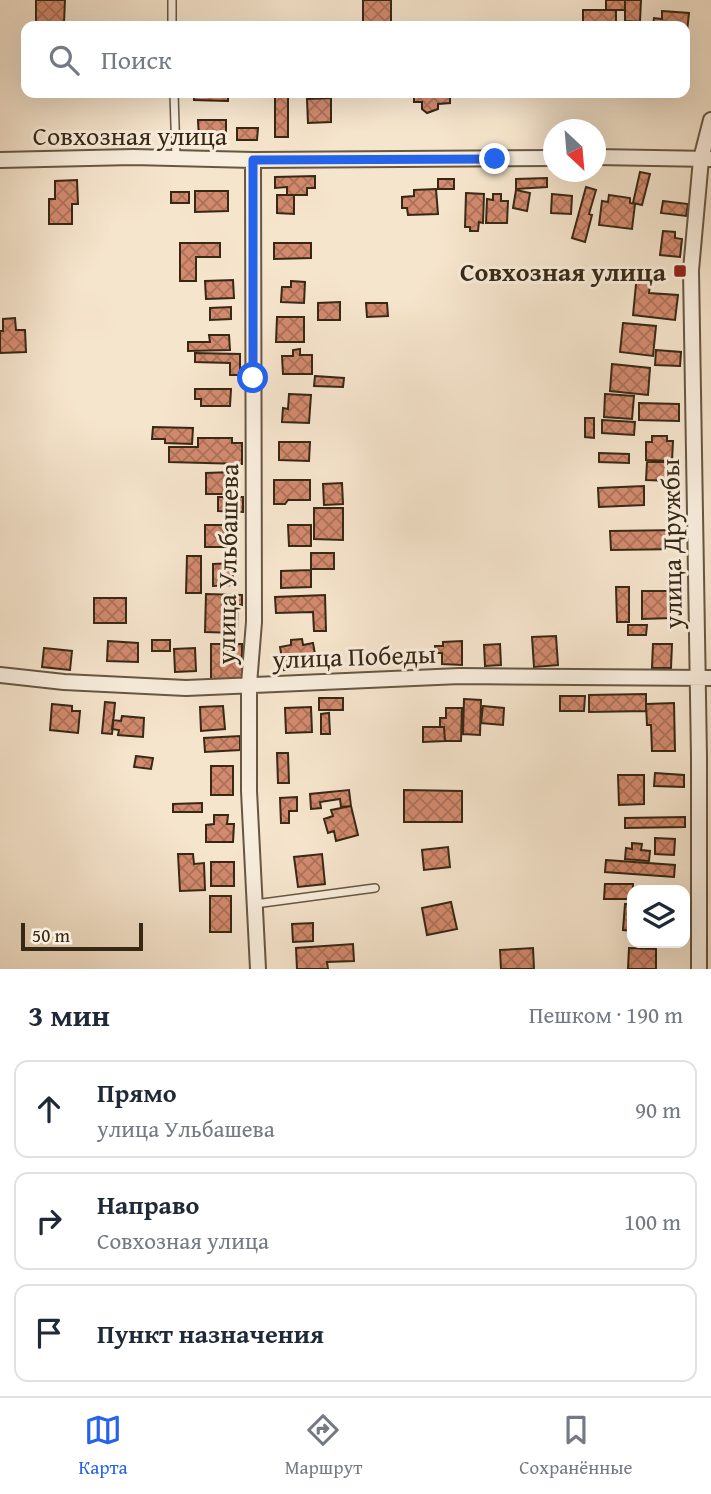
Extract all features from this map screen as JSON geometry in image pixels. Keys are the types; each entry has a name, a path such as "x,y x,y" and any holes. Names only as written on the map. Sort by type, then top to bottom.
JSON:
{"street":[{"name":"улица Дружбы","path":"699,969 704,678 691,270 711,120"},
{"name":"Совхозная улица","path":"0,160 176,157 253,160 543,158"},
{"path":"606,157 706,159"},
{"name":"улица Ульбашева","path":"253,160 254,622 250,684 249,791 258,969"},
{"name":"улица Победы","path":"0,676 186,688 460,677 704,678"}],"lane":[{"path":"172,0 172,21"},
{"path":"174,98 176,157"},
{"path":"255,904 375,888"}],"building":[{"path":"36,0 65,0 64,21 36,21"},
{"path":"363,0 391,0 391,21 363,21"},
{"path":"606,0 625,0 625,10 606,10"},
{"path":"625,0 641,0 640,21 625,21"},
{"path":"583,10 616,10 616,21 583,21"},
{"path":"662,11 689,13 688,21 654,21 654,18 662,19"},
{"path":"194,98 228,98 228,101"},
{"path":"275,98 288,98 288,137 275,137"},
{"path":"331,98 331,122 308,123 307,99"},
{"path":"414,98 450,98 450,103 438,104 438,109 427,113 422,109 422,102 414,102"},
{"path":"198,120 226,120 226,140 199,141"},
{"path":"237,128 258,128 257,140 237,140"},
{"path":"640,172 650,174 642,205 633,203"},
{"path":"315,176 315,188 307,188 307,195 287,195 287,187 275,188 275,177"},
{"path":"543,178 547,187 516,189 516,179"},
{"path":"438,179 454,179 454,189 438,189"},
{"path":"77,180 78,204 72,204 72,224 49,224 49,199 55,199 55,181"},
{"path":"586,187 596,190 585,242 572,238"},
{"path":"436,189 438,214 408,215 407,208 402,208 402,197 414,196 414,190"},
{"path":"516,190 530,193 527,211 513,208"},
{"path":"195,191 228,191 228,211 195,212"},
{"path":"171,192 189,192 189,203 171,203"},
{"path":"466,193 484,194 483,223 479,222 478,231 470,231 470,227 465,227"},
{"path":"493,194 501,194 501,201 508,201 507,223 486,223 487,199 493,200"},
{"path":"552,194 572,196 571,214 551,213"},
{"path":"277,195 294,195 294,214 277,213"},
{"path":"609,195 630,198 630,203 635,204 632,229 599,225 602,201 608,202"},
{"path":"663,201 688,204 686,216 661,213"},
{"path":"663,231 675,232 675,238 682,239 680,257 660,255"},
{"path":"180,243 220,243 220,257 196,257 196,281 180,281"},
{"path":"274,243 311,243 311,258 274,259"},
{"path":"637,274 651,276 649,293 678,295 675,320 633,315"},
{"path":"233,280 234,298 206,299 205,281"},
{"path":"291,281 305,282 304,303 281,302 282,287 291,287"},
{"path":"340,302 340,320 318,320 318,303"},
{"path":"366,303 387,303 388,316 367,317"},
{"path":"231,307 231,319 210,320 210,308"},
{"path":"277,317 304,317 304,342 276,342"},
{"path":"15,318 16,330 25,330 26,352 0,353 3,319"},
{"path":"623,323 656,326 653,356 620,352"},
{"path":"209,335 229,335 230,350 188,351 188,342 210,342"},
{"path":"300,349 300,355 312,355 312,374 283,374 282,356 293,356 293,350"},
{"path":"656,350 681,352 680,366 655,365"},
{"path":"195,353 240,354 240,375 230,375 230,363 195,362"},
{"path":"612,364 650,368 648,395 610,391"},
{"path":"315,376 344,378 343,387 314,386"},
{"path":"195,389 231,389 230,406 201,406 201,399 195,399"},
{"path":"289,394 311,395 309,423 282,422 283,408 288,409"},
{"path":"605,394 634,396 632,419 604,417"},
{"path":"639,403 679,404 679,421 639,420"},
{"path":"585,418 594,418 594,438 585,437"},
{"path":"602,420 635,422 634,435 602,433"},
{"path":"153,427 193,428 192,444 165,443 165,439 152,439"},
{"path":"652,436 667,436 667,441 673,441 672,461 646,460 646,442 652,442"},
{"path":"198,438 232,438 232,443 242,443 242,464 169,462 169,447 198,447"},
{"path":"279,442 310,442 309,461 279,460"},
{"path":"599,453 629,454 629,463 599,462"},
{"path":"647,462 672,462 672,481 646,480"},
{"path":"232,472 233,494 206,494 206,473"},
{"path":"274,480 310,480 310,500 288,500 285,504 274,504"},
{"path":"342,483 343,504 324,505 323,484"},
{"path":"644,486 644,505 599,507 598,488"},
{"path":"218,497 243,497 243,512 218,511"},
{"path":"314,508 343,508 343,540 314,539"},
{"path":"205,525 236,525 236,547 205,547"},
{"path":"288,525 311,525 311,546 289,546"},
{"path":"681,530 681,549 611,550 610,531"},
{"path":"311,553 334,553 334,569 311,569"},
{"path":"187,556 201,556 201,593 186,593"},
{"path":"233,563 233,585 213,586 213,564"},
{"path":"311,570 311,587 281,588 281,571"},
{"path":"616,587 629,587 629,622 617,622"},
{"path":"642,591 671,591 672,618 642,619"},
{"path":"206,594 242,595 242,605 238,605 237,633 205,632"},
{"path":"325,595 326,631 314,631 313,612 276,613 275,597"},
{"path":"94,598 126,598 126,623 94,623"},
{"path":"628,625 647,625 646,635 628,635"},
{"path":"556,636 558,665 534,667 532,637"},
{"path":"302,639 303,645 313,643 317,665 284,670 280,647 291,645 291,640"},
{"path":"152,640 170,640 170,651 152,651"},
{"path":"108,641 138,643 138,662 107,661"},
{"path":"462,641 462,665 442,664 442,653 435,653 435,646 443,646 443,642"},
{"path":"211,644 242,644 242,680 211,680"},
{"path":"500,644 501,665 485,666 484,645"},
{"path":"653,644 672,644 671,668 652,668"},
{"path":"44,648 72,651 70,670 42,667"},
{"path":"195,648 196,671 175,672 174,649"},
{"path":"646,694 646,711 589,712 589,695"},
{"path":"560,696 585,696 584,711 560,711"},
{"path":"319,698 343,698 343,710 319,710"},
{"path":"464,699 481,700 480,735 463,734"},
{"path":"105,702 115,703 112,734 102,733"},
{"path":"674,703 675,751 652,751 651,725 647,725 646,704"},
{"path":"52,704 72,706 72,711 80,711 78,733 50,730"},
{"path":"223,706 225,729 201,731 200,707"},
{"path":"483,706 504,708 503,725 481,723"},
{"path":"311,707 312,732 286,733 285,708"},
{"path":"446,708 462,708 461,741 445,741 440,718 446,718"},
{"path":"329,713 330,734 321,734 321,714"},
{"path":"122,716 144,718 143,737 118,735 119,730 112,729 113,720 121,721"},
{"path":"423,727 444,727 445,741 423,742"},
{"path":"240,736 240,750 205,752 204,738"},
{"path":"277,753 288,753 289,783 278,783"},
{"path":"136,756 153,758 151,769 134,767"},
{"path":"211,766 233,766 233,795 211,795"},
{"path":"655,773 684,775 684,787 654,786"},
{"path":"618,775 644,775 644,804 619,805"},
{"path":"349,790 351,806 341,807 340,799 320,802 321,808 311,809 310,794"},
{"path":"404,790 462,791 462,822 404,822"},
{"path":"297,797 297,811 289,811 289,823 281,823 280,798"},
{"path":"202,803 202,812 173,812 173,804"},
{"path":"351,806 358,835 336,841 334,831 328,833 324,819 333,816 331,810"},
{"path":"214,815 228,815 227,824 234,824 233,842 206,842 206,825 214,824"},
{"path":"685,817 685,827 625,828 625,818"},
{"path":"655,838 675,839 674,855 655,854"},
{"path":"632,843 642,844 641,850 650,851 649,861 625,859 626,848 632,849"},
{"path":"448,847 450,867 424,870 422,850"},
{"path":"178,854 193,854 194,864 204,863 205,890 180,891"},
{"path":"322,854 325,884 298,887 294,857"},
{"path":"606,860 675,865 674,877 605,872"},
{"path":"211,862 234,862 234,886 211,886"},
{"path":"605,884 633,884 627,885 627,899 604,899"},
{"path":"210,896 231,896 231,932 210,932"},
{"path":"451,902 457,929 427,935 422,908"},
{"path":"625,904 627,904 627,930 623,930"},
{"path":"313,923 313,941 293,942 292,924"},
{"path":"353,944 354,961 327,962 328,969 297,969 296,948"},
{"path":"533,948 534,969 501,969 500,950"},
{"path":"629,948 656,949 656,969 628,969"}],"place":[{"name":"Совхозная улица","path":"680,271"}],"route":[{"path":"253,378 253,160 495,159"}]}
